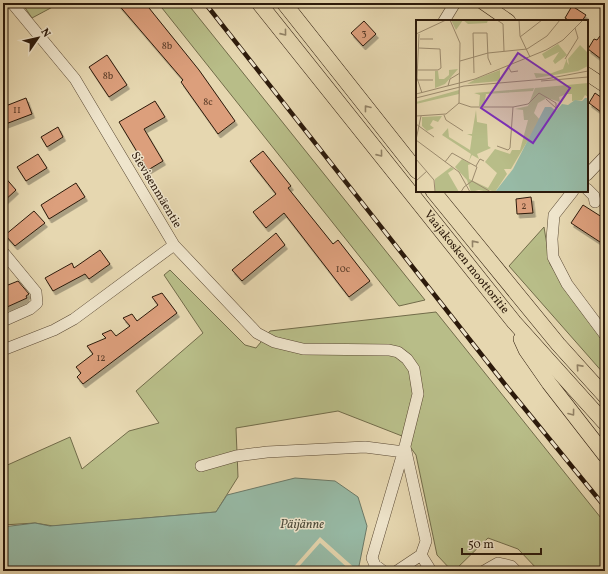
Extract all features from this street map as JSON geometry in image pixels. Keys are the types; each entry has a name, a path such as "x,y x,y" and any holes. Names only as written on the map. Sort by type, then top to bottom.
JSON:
{"highway":[{"name":"Vaajakosken moottoritie","path":"259,3 514,322 605,423"},
{"path":"284,3 416,170"},
{"name":"Vaajakosken moottoritie","path":"433,192 558,344 605,396"},
{"path":"514,322 526,350 605,455"}],"main road":[{"path":"483,3 508,20"},
{"path":"588,75 605,86"}],"street":[{"name":"Sievisenmäentie","path":"3,350 54,330 74,319 174,245 75,79 12,3"},
{"path":"445,20 455,3"},
{"path":"588,174 605,156"},
{"path":"588,190 594,196 595,202"},
{"path":"572,192 554,215 552,248 555,263 567,284 605,335"},
{"path":"174,245 257,333 274,342 303,349 389,350 398,352 407,359 414,369 418,394 404,449 372,558 375,566 383,571"},
{"path":"3,252 36,292 37,303 30,309 3,321"},
{"path":"201,466 236,456 267,452 365,447 404,449"},
{"path":"397,571 421,555 426,541 404,449"},
{"path":"421,555 431,571"},
{"path":"484,571 498,563 511,566 516,571"}],"shaded area":[{"path":"22,3 60,3 32,18"},
{"path":"158,3 187,3 425,300 399,306"},
{"path":"544,227 550,264 605,344 605,375 509,266"},
{"path":"170,270 245,345 256,348 270,331 436,312 605,523 605,571 539,571 518,549 488,538 454,571 452,571 437,555 416,455 402,436 338,411 236,428 238,477 216,512 53,526 35,523 3,525 3,467 70,437 82,469 129,431 159,423 136,391 203,333 164,275"}],"water":[{"name":"Päijänne","path":"295,478 335,481 358,497 367,526 358,571 3,571 3,527 35,523 50,526 216,512 227,495"}],"pier":[{"path":"320,537 358,571 351,571 320,543 295,571 290,571"}],"building":[{"path":"117,3 145,3 199,70 235,121 218,134 181,82 183,80"},
{"path":"572,6 586,15 583,20 568,20 565,18"},
{"path":"364,21 376,34 363,46 351,33"},
{"path":"600,36 605,40 605,53 601,59 588,49 594,39 597,40"},
{"path":"107,55 127,85 109,97 89,67"},
{"path":"595,93 605,100 605,115 589,103"},
{"path":"26,98 32,114 3,125 3,107"},
{"path":"155,101 165,117 144,129 163,161 148,170 119,122"},
{"path":"58,127 63,137 47,147 41,137"},
{"path":"263,151 291,186 288,188 333,244 338,240 370,281 349,297 284,213 266,228 253,212 276,194 250,161"},
{"path":"38,154 47,168 26,181 17,167"},
{"path":"3,175 16,190 3,202"},
{"path":"76,183 85,197 49,219 41,205"},
{"path":"531,197 533,213 517,214 516,199"},
{"path":"583,205 605,219 605,234 600,242 571,223"},
{"path":"34,211 45,223 15,246 5,235"},
{"path":"276,233 285,245 242,281 232,270"},
{"path":"100,250 110,264 89,279 85,274 53,291 45,278 72,263 74,268"},
{"path":"18,281 29,294 26,296 27,298 7,307 6,304 3,305 3,287"},
{"path":"162,293 177,313 83,384 77,377 81,373 76,367 93,354 87,346 106,338 102,334 111,330 116,336 130,326 123,318 132,314 137,321 158,305 152,297"}],"railway":[{"path":"205,3 507,387 605,507"}]}
